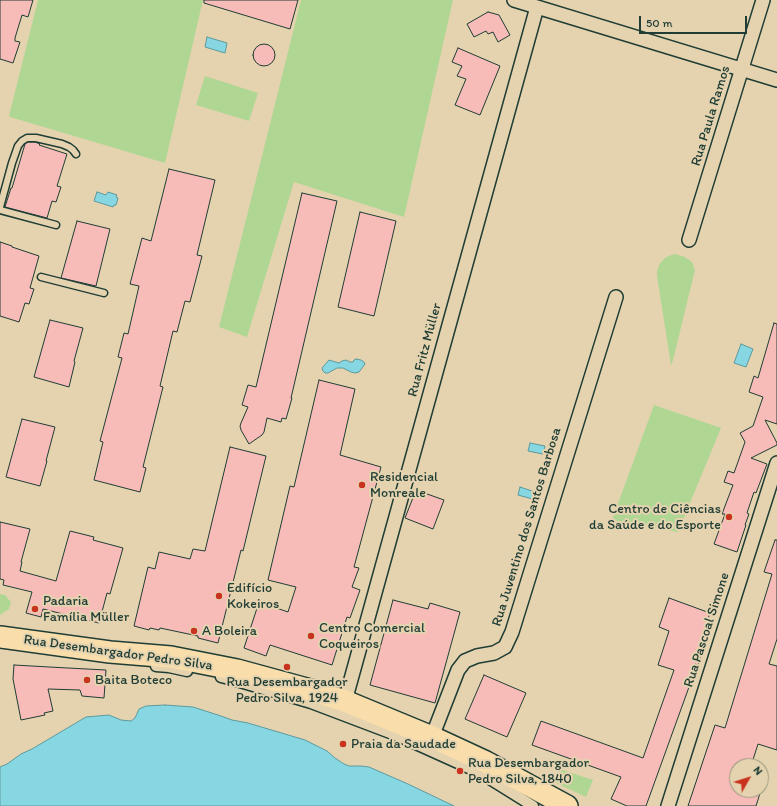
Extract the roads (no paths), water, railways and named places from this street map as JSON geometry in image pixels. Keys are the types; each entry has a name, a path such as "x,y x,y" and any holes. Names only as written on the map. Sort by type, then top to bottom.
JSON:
{"main road":[{"name":"Rua Desembargador Pedro Silva","path":"0,637 110,652 178,658 237,670 314,691 345,701 432,737 486,762 567,806"}],"street":[{"path":"514,0 777,80"},
{"name":"Rua Paula Ramos","path":"689,240 763,0"},
{"name":"Rua Fritz Müller","path":"345,701 537,7"},
{"name":"Rua Juventino dos Santos Barbosa","path":"432,737 458,670 465,661 477,656 494,653 505,647 512,632 616,297"},
{"name":"Rua Pascoal Simone","path":"668,806 777,463"},
{"path":"103,661 118,662"},
{"path":"147,665 169,667 198,673"},
{"path":"212,676 233,680 311,703 398,736 480,773 533,806"}],"lane":[{"path":"0,207 12,162 18,146 22,141 27,138 36,138 62,144 69,147 76,154"},
{"path":"0,210 56,225"},
{"path":"41,278 104,293"}],"water":[{"path":"207,37 227,43 225,53 205,47"},
{"path":"97,192 106,195 108,192 117,195 116,197 118,198 116,205 113,207 94,201"},
{"path":"741,344 753,349 746,367 734,363"},
{"path":"356,359 361,360 365,364 359,372 355,373 343,368 337,368 325,373 322,368 329,360 339,363 346,360 353,362"},
{"path":"530,443 545,446 543,454 528,451"},
{"path":"520,487 538,493 536,500 518,495"},
{"path":"165,705 193,707 232,720 248,723 305,740 327,751 344,764 349,766 369,767 454,806 0,806 0,767 21,754 86,717 109,715 121,720 131,721 135,718 139,709 146,706"}],"place":[{"name":"Residencial Monreale","path":"362,485"},
{"name":"Centro de Ciências da Saúde e do Esporte","path":"729,517"},
{"name":"Edifício Kokeiros","path":"219,596"},
{"name":"Padaria Família Müller","path":"35,609"},
{"name":"A Boleira","path":"194,631"},
{"name":"Centro Comercial Coqueiros","path":"311,636"},
{"name":"Rua Desembargador Pedro Silva, 1924","path":"287,667"},
{"name":"Baita Boteco","path":"87,680"},
{"name":"Praia da Saudade","path":"343,744"},
{"name":"Rua Desembargador Pedro Silva, 1840","path":"460,771"}]}
